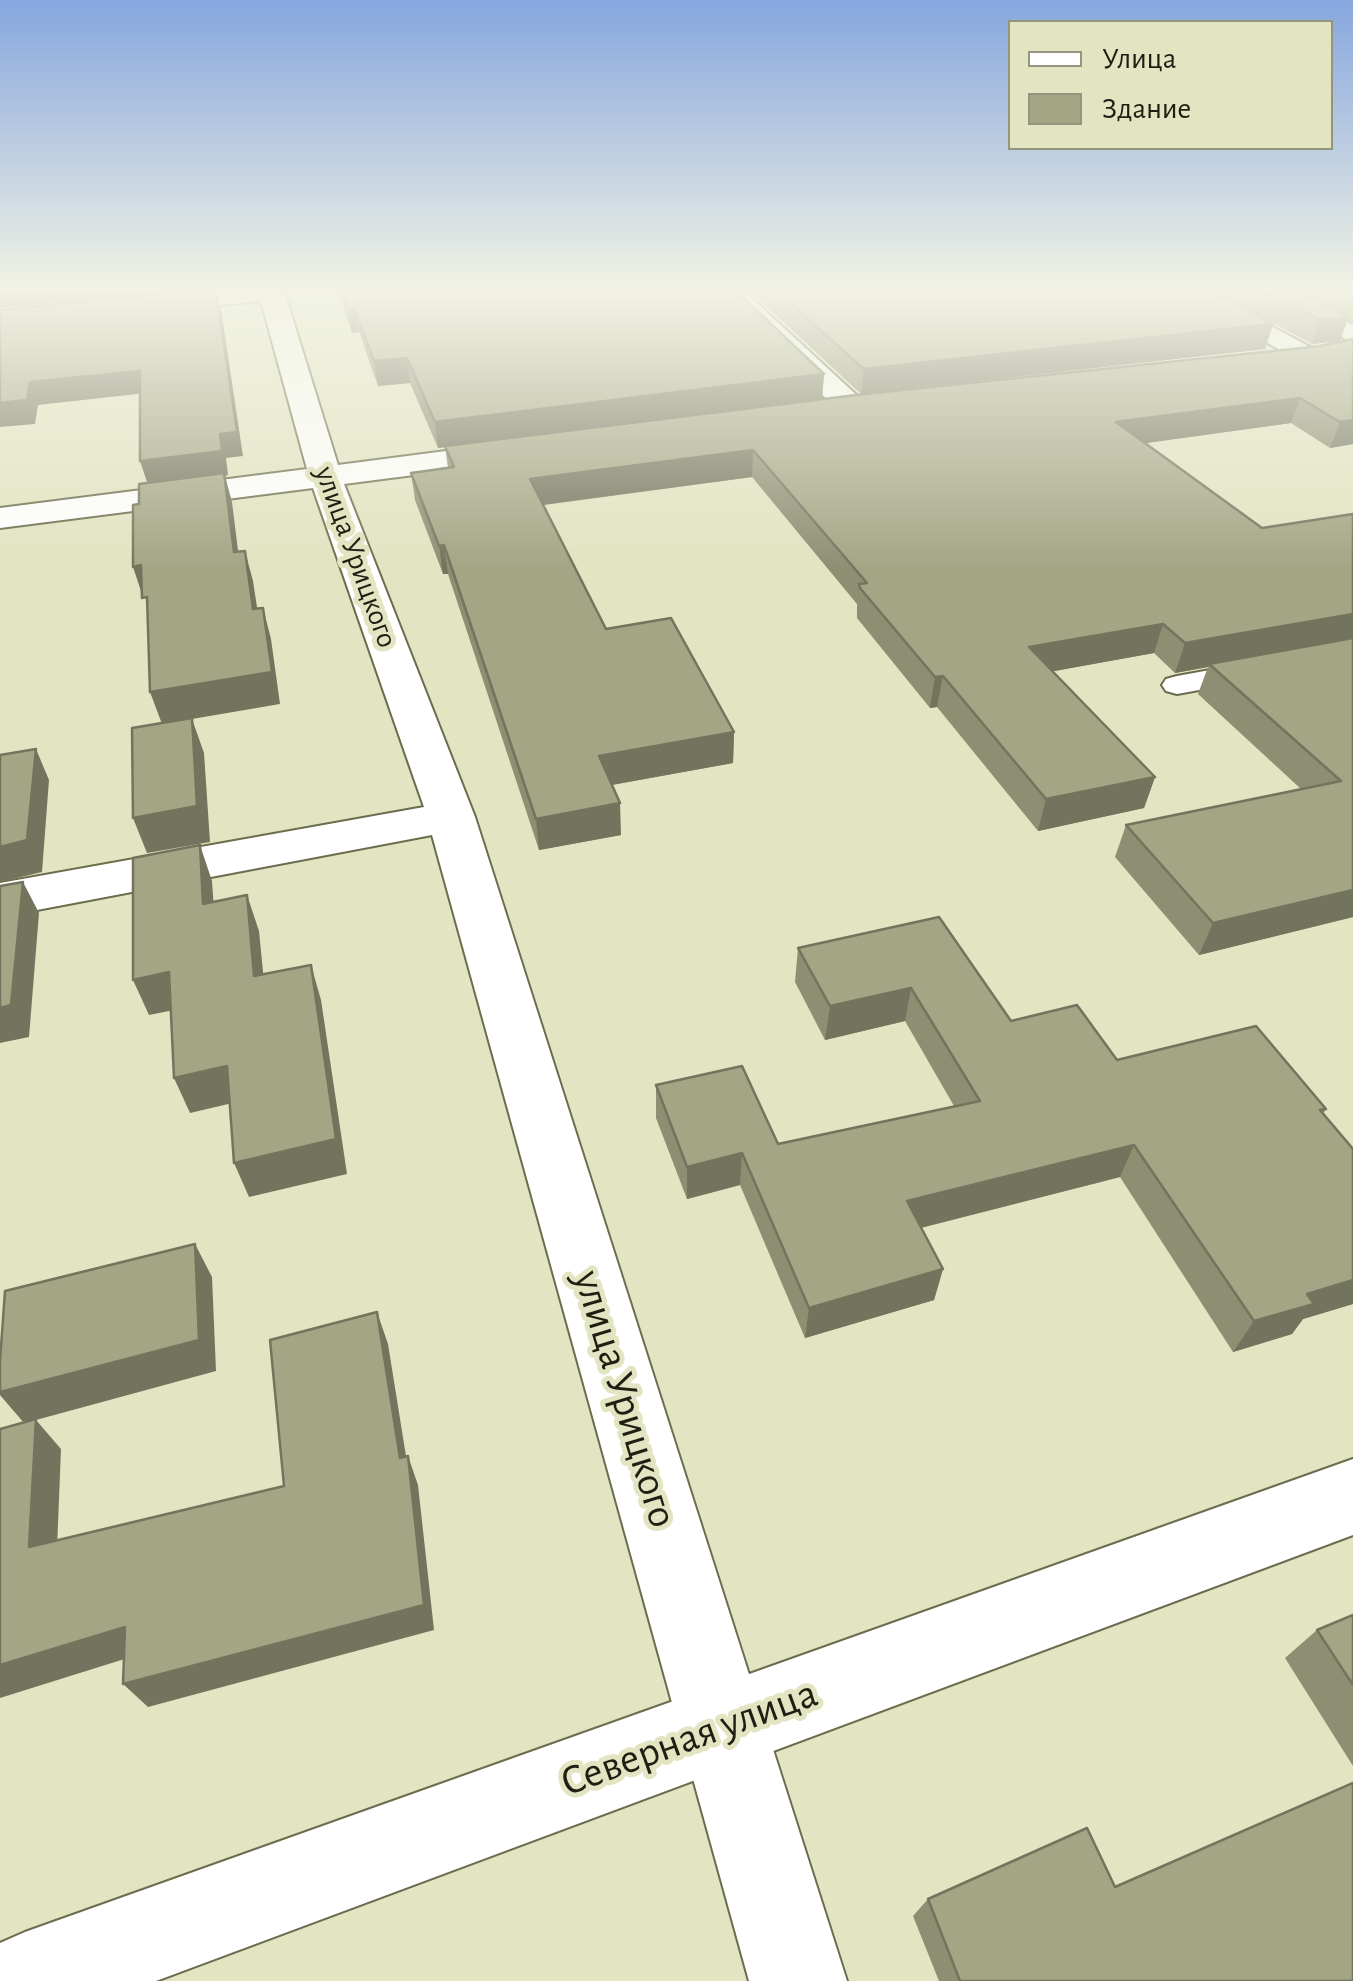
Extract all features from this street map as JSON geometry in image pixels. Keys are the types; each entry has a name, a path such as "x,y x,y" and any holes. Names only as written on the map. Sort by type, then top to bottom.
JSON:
{"street":[{"name":"улица Урицкого","path":"298,383 325,476 451,817 798,1981"},
{"path":"827,383 853,408"},
{"path":"814,414 892,404"},
{"path":"0,518 560,446"},
{"path":"0,900 451,817"},
{"name":"Северная улица","path":"25,1981 1353,1497"}],"lane":[{"path":"1177,685 1353,653"}],"building":[{"path":"0,383 30,383 27,400 0,403"},
{"path":"140,383 230,383 237,432 220,434 222,451 140,461"},
{"path":"418,383 747,383 435,422"},
{"path":"965,383 1353,383 1353,420 1340,422 1300,398 1116,422 1262,528 1353,514 1353,614 1185,643 1163,624 1029,647 1155,777 1046,799 943,676 935,677 860,588 859,584 867,583 753,450 530,479 606,629 671,618 734,732 599,756 620,803 536,819 444,545 439,546 411,473 454,467 445,446"},
{"path":"224,473 234,552 245,551 253,609 263,608 272,672 150,692 147,597 142,598 141,565 133,567 133,505 139,504 139,484"},
{"path":"1353,638 1353,890 1213,923 1126,825 1341,781 1209,664"},
{"path":"192,718 197,806 133,818 132,728"},
{"path":"36,749 27,840 0,847 0,755"},
{"path":"200,845 203,904 247,895 254,976 311,965 336,1139 234,1163 227,1066 174,1078 169,972 133,980 133,858"},
{"path":"23,882 11,1005 0,1008 0,886"},
{"path":"939,917 1011,1021 1077,1005 1117,1060 1256,1026 1326,1109 1320,1110 1353,1149 1353,1280 1307,1294 1314,1304 1254,1321 1134,1145 907,1201 943,1269 809,1308 742,1153 687,1167 656,1085 742,1066 778,1144 980,1101 911,988 830,1006 798,948"},
{"path":"195,1244 199,1340 0,1392 5,1291"},
{"path":"377,1312 400,1458 408,1456 424,1605 123,1684 125,1627 0,1665 0,1429 36,1419 29,1547 284,1486 270,1340"},
{"path":"1353,1615 1353,1685 1317,1630"},
{"path":"1353,1783 1353,1981 960,1981 928,1899 1087,1828 1115,1887"}]}
